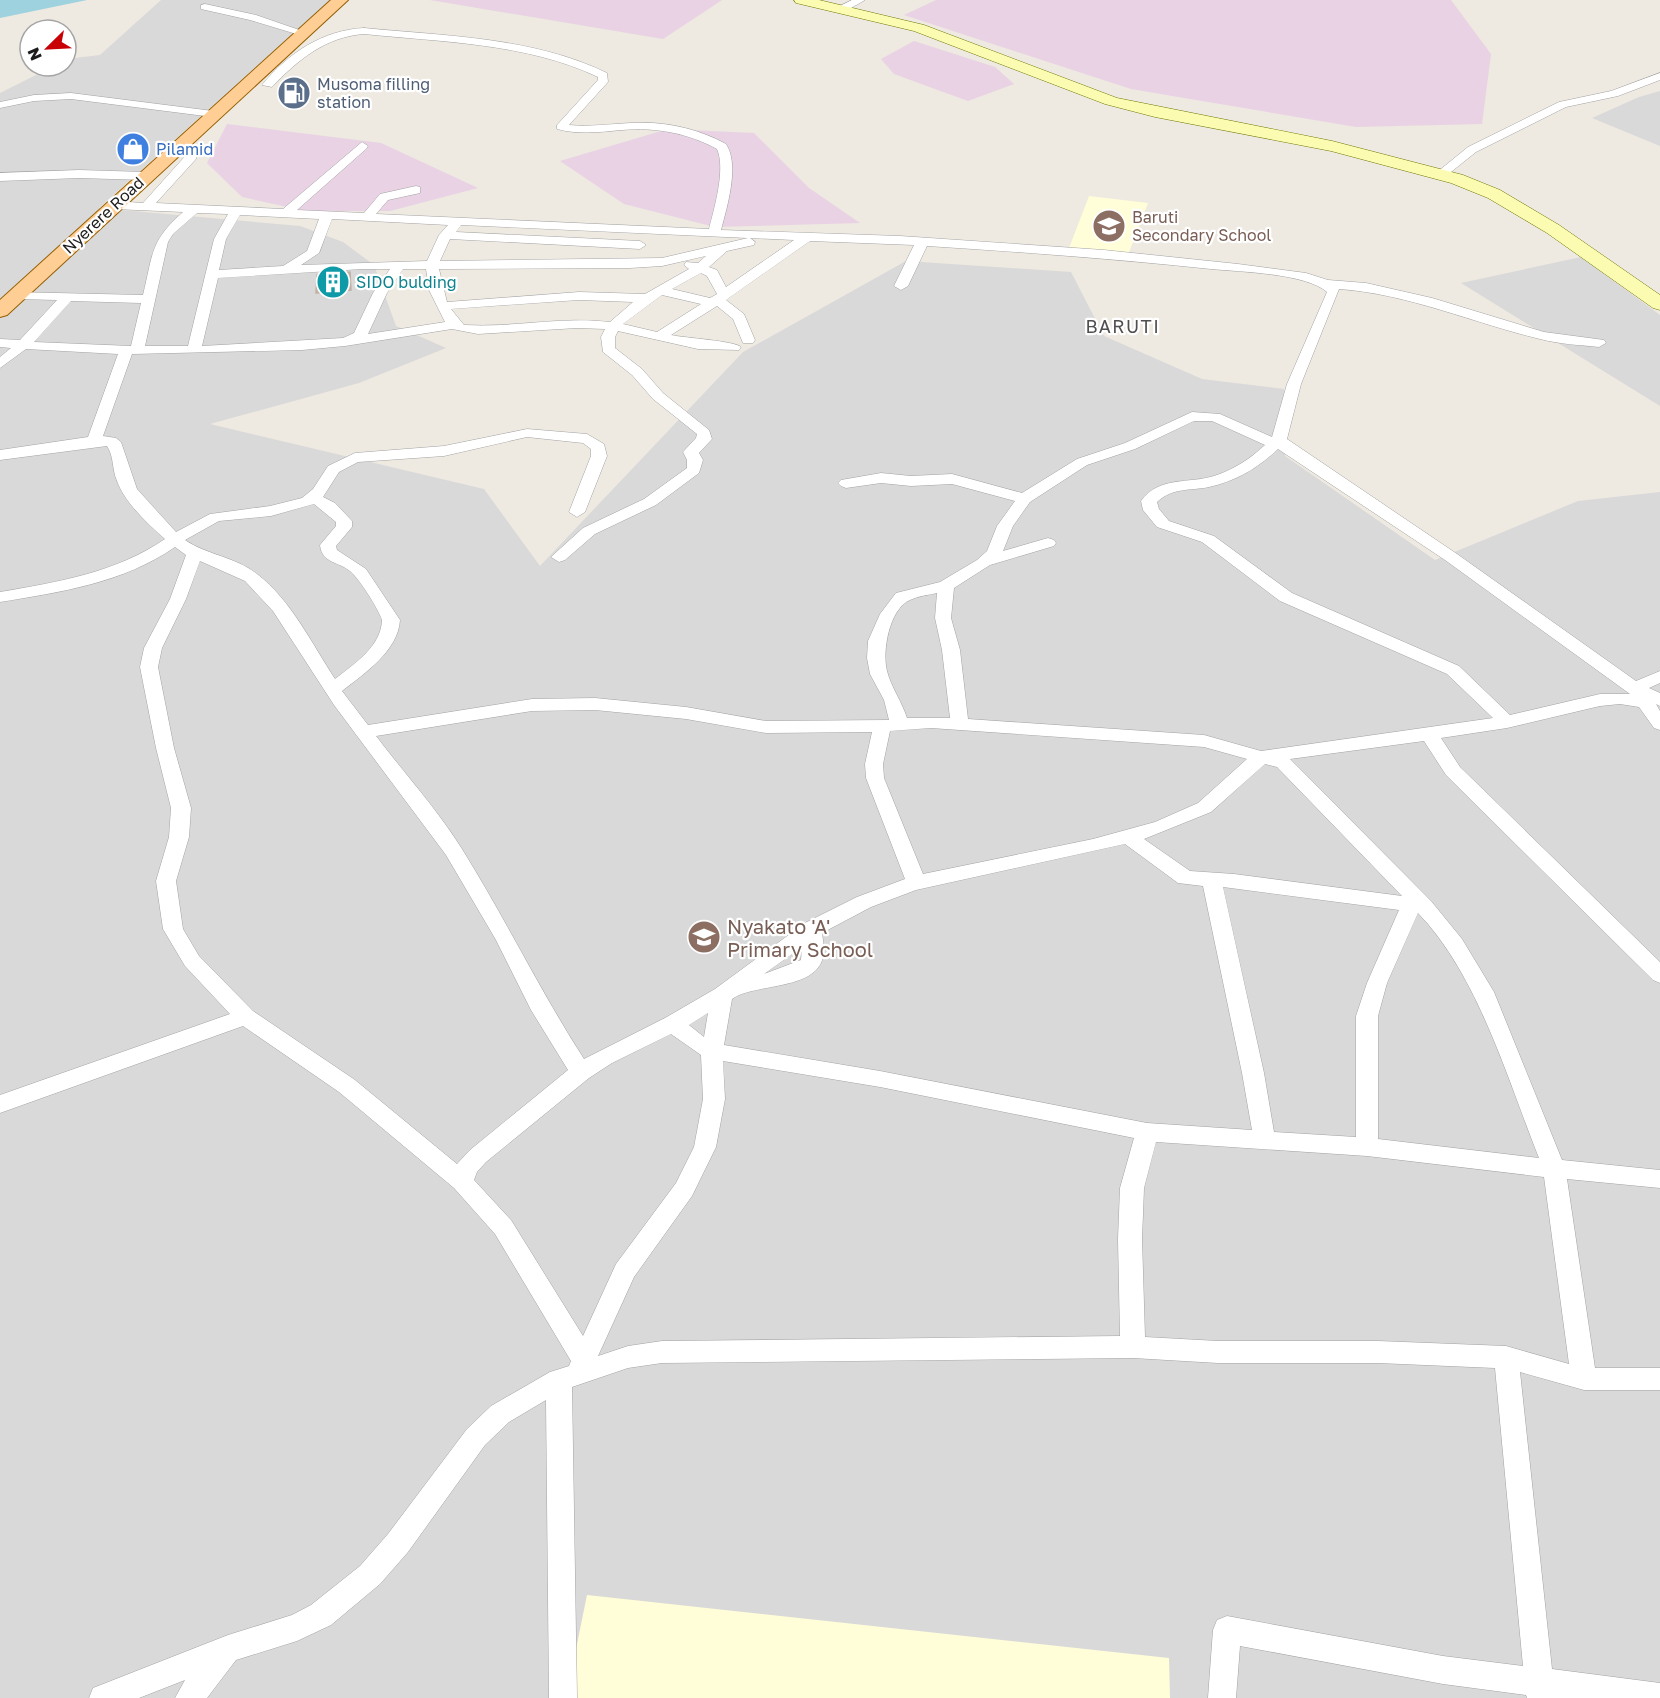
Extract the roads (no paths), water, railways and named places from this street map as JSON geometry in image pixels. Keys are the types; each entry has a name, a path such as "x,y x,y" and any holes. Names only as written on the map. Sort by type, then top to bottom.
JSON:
{"main road":[{"name":"Nyerere Road","path":"0,311 114,204 340,0"}],"street":[{"path":"801,0 918,28 1111,102 1332,146 1442,173 1494,194 1544,224 1660,304"},
{"path":"842,9 860,0"},
{"path":"205,8 252,17 303,33"},
{"path":"268,85 288,64 325,39 335,33 354,31 503,49 584,66 603,75 604,80 561,127 583,131 640,125 691,135 722,147 728,161 724,178 726,192 714,233"},
{"path":"1442,173 1455,166 1469,151 1488,144 1496,136 1563,104 1614,94 1660,76"},
{"path":"0,105 43,97 71,96 213,114"},
{"path":"285,214 362,146"},
{"path":"147,206 192,156"},
{"path":"0,177 79,174 145,176"},
{"path":"367,217 384,197 416,190"},
{"path":"114,204 236,212 922,242 1238,267 1306,278 1326,284 1366,287 1407,296 1543,336 1599,343"},
{"path":"94,441 132,350 162,242 168,232 194,209"},
{"path":"194,350 220,239 236,212"},
{"path":"278,270 313,253 327,215"},
{"path":"454,325 442,306 432,277 432,264 445,235 458,221"},
{"path":"624,230 662,262"},
{"path":"445,235 640,245"},
{"path":"662,262 772,236"},
{"path":"660,336 718,300 807,237"},
{"path":"901,286 922,242"},
{"path":"559,557 593,529 651,502 694,470 695,460 691,452 704,439 704,433 658,396 637,372 609,349 607,342 614,327 645,298 700,267 724,248"},
{"path":"211,274 400,264 580,265 662,262 700,267 712,273 718,300"},
{"path":"354,340 363,331 372,307 400,264"},
{"path":"1326,284 1334,291 1294,384 1277,442 1252,464 1218,479 1176,485 1159,491 1149,501 1151,510 1163,524 1214,543 1286,597 1453,670 1507,722"},
{"path":"661,291 718,300 739,316 748,340"},
{"path":"17,295 148,299"},
{"path":"442,306 579,296 645,298"},
{"path":"0,364 23,345 67,297"},
{"path":"2,344 132,350 194,350 354,340 454,325 475,330 586,324 614,327 710,347 734,347"},
{"path":"916,883 905,849 881,797 875,778 874,764 890,725 893,700 879,674 876,658 880,634 888,614 902,597 946,586 983,563 994,553 1005,526 1024,499 1082,462 1130,446 1192,416 1215,417 1277,442 1368,500 1647,697 1660,724"},
{"path":"0,597 100,577 129,567 192,528 216,518 271,511 314,498 333,469 355,458 444,451 520,434 587,439 599,447 599,456 578,512"},
{"path":"0,455 94,441 111,441 116,445 124,480 130,491 175,540 195,554 237,569 251,577 280,608 363,732 453,851 506,939 538,1004 581,1072"},
{"path":"846,483 881,478 911,481 952,479 993,488 1024,499"},
{"path":"314,498 329,506 344,521 344,527 328,545 331,556 357,568 390,618 389,635 366,663 333,689"},
{"path":"983,563 1048,543"},
{"path":"195,554 178,599 153,648 148,667 181,808 179,837 169,870 166,891 170,917 180,943 212,985 245,1017 347,1086 462,1181 470,1193 503,1227 574,1371"},
{"path":"946,586 943,618 951,650 960,724"},
{"path":"1647,697 1660,676"},
{"path":"462,1181 467,1167 477,1156 581,1072 604,1057 673,1024 728,991 772,955 812,928 866,902 916,883 1075,852 1130,838 1210,805 1250,764 1264,756 1507,722 1600,700 1647,697"},
{"path":"363,732 532,705 573,704 686,713 766,727 960,724 1184,737 1264,756 1291,768 1455,944 1483,992 1554,1168 1584,1379"},
{"path":"1429,734 1453,771 1486,806 1660,975"},
{"path":"1130,838 1174,873 1185,878 1234,881 1418,906"},
{"path":"1212,881 1221,930 1256,1077 1264,1138"},
{"path":"1368,1147 1368,1016 1377,983 1418,906"},
{"path":"728,991 776,980 809,965 813,957 812,928"},
{"path":"563,1698 574,1371 625,1271 672,1207 705,1147 714,1099 712,1051 728,991"},
{"path":"0,1104 245,1017"},
{"path":"673,1024 699,1045 712,1051 880,1079 1147,1132 1264,1138 1368,1147 1660,1179"},
{"path":"1133,1347 1130,1239 1132,1188 1147,1132"},
{"path":"103,1698 228,1649 297,1627 321,1615 370,1575 398,1544 476,1437 500,1414 574,1371 628,1357 662,1352 1133,1347 1218,1352 1378,1352 1506,1357 1584,1379 1660,1379"},
{"path":"1506,1357 1540,1690"},
{"path":"1222,1698 1227,1630 1540,1690 1660,1697"},
{"path":"189,1698 228,1649"}],"water":[{"path":"0,0 87,0 0,18"}],"place":[{"name":"Musoma filling station","path":"294,93"},
{"name":"Pilamid","path":"133,149"},
{"name":"Baruti Secondary School","path":"1109,226"},
{"name":"SIDO bulding","path":"333,282"},
{"name":"Nyakato 'A' Primary School","path":"704,937"}],"district":[{"name":"BARUTI","path":"1123,326"}]}
